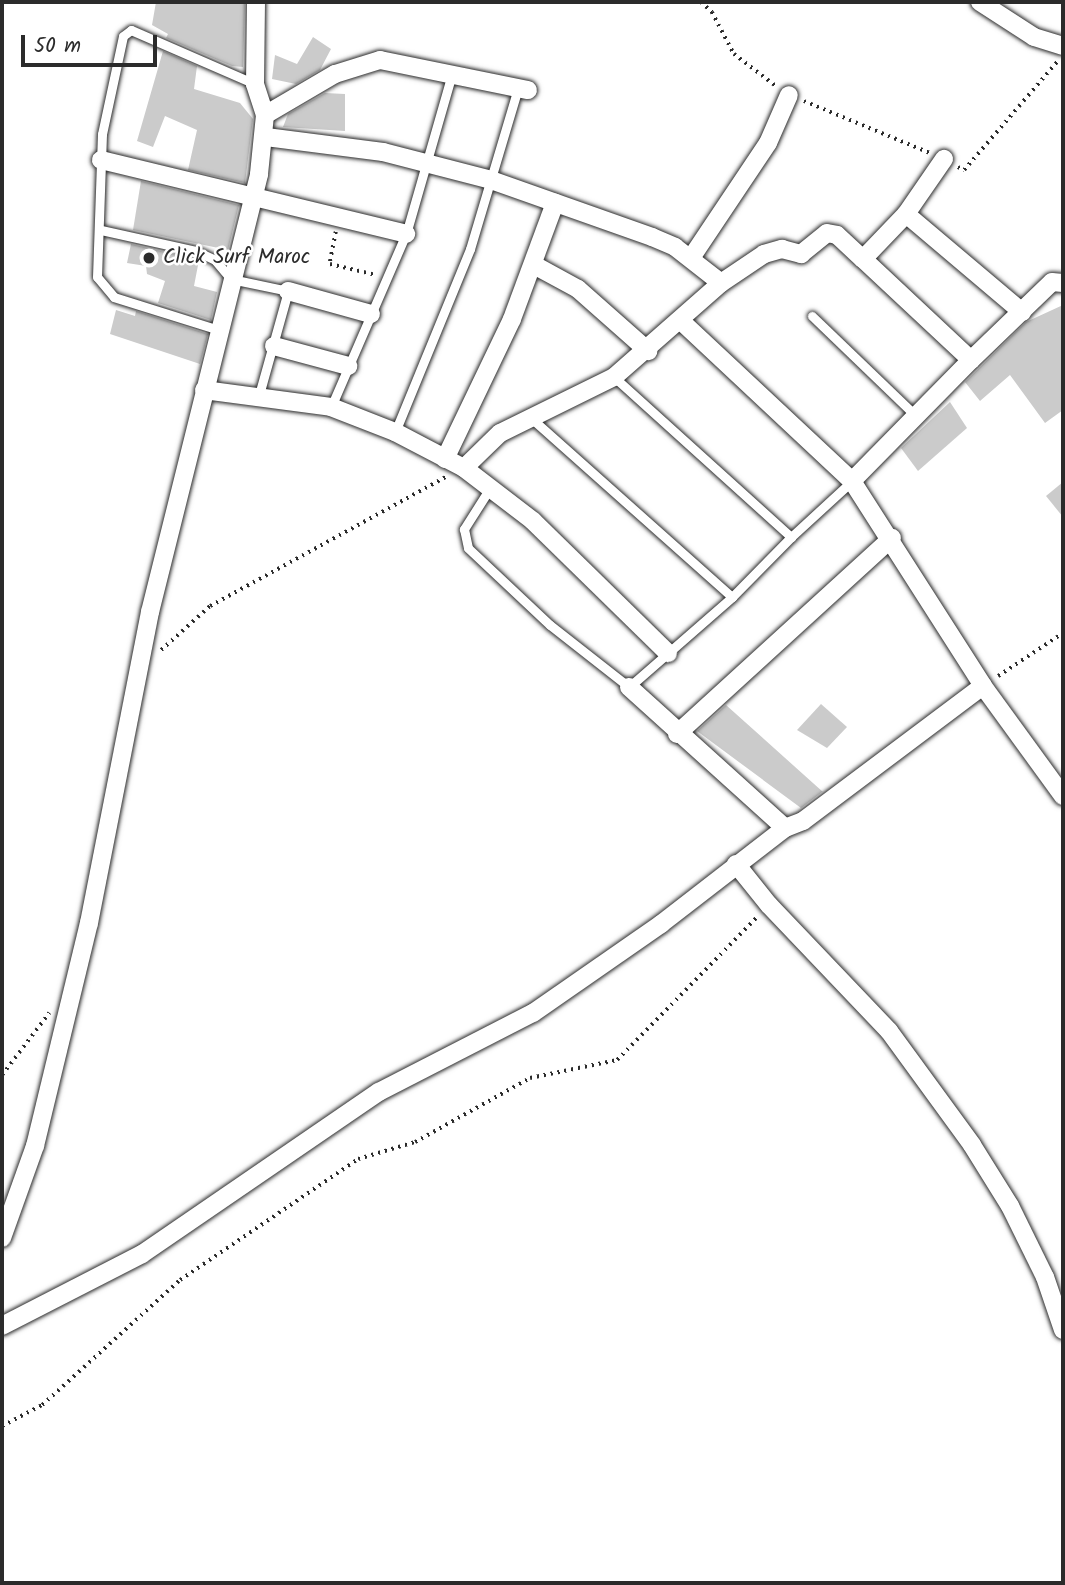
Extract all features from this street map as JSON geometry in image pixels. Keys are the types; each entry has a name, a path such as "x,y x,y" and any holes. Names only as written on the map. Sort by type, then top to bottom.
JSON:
{"street":[{"path":"2,1238 38,1134 89,923 139,670 266,137 265,115 255,84 256,2"},
{"path":"980,2 1034,37 1063,47"},
{"path":"265,115 335,74 380,60 523,89"},
{"path":"691,258 768,143 789,94"},
{"path":"266,137 428,162 491,180 652,237 691,258 721,283"},
{"path":"863,259 906,214 944,159"},
{"path":"101,160 406,234"},
{"path":"445,459 534,265 555,203"},
{"path":"906,214 1022,312"},
{"path":"464,468 500,433 533,420 614,377 648,351 721,283 756,258 782,249 801,254 827,233 837,235 971,360"},
{"path":"534,265 579,289 648,351"},
{"path":"852,481 915,415 1055,279 1063,283"},
{"path":"288,291 371,314"},
{"path":"681,321 852,481 892,538 983,686 1063,796"},
{"path":"274,346 348,366"},
{"path":"204,390 259,395 331,407 395,432 464,468 533,521 668,653"},
{"path":"677,734 892,538"},
{"path":"2,1326 142,1254 379,1092 533,1013 661,924 785,828 803,821 983,686"},
{"path":"629,687 677,734 785,828"},
{"path":"736,864 769,905 889,1031 972,1145 1010,1206 1045,1278 1063,1330"}],"lane":[{"path":"219,330 114,297 97,277 101,230 102,134 123,36 131,30 255,84"},
{"path":"331,407 406,234 453,74"},
{"path":"395,432 470,249 523,89"},
{"path":"101,230 203,253 231,279 288,291 259,395"},
{"path":"812,316 915,415"},
{"path":"614,377 791,537"},
{"path":"533,420 732,597"},
{"path":"490,488 464,529 468,548 550,625 629,687 732,597 791,537 852,481"}],"path":[{"path":"701,2 734,54 789,94 944,159 964,170 1063,55"},
{"path":"340,217 330,264 386,277"},
{"path":"139,670 210,606 464,468"},
{"path":"983,686 1063,633"},
{"path":"2,1426 42,1405 180,1280 358,1159 415,1142 530,1078 617,1060 769,905"},
{"path":"2,1075 55,1002"}],"building":[{"path":"156,2 245,2 243,67 232,66 166,38 168,34 152,25"},
{"path":"313,37 331,49 320,70 296,84 272,79 275,55 297,64"},
{"path":"163,51 197,66 194,89 240,103 253,119 245,183 188,170 197,130 165,116 153,147 137,141"},
{"path":"325,93 345,94 345,131 283,127 288,114"},
{"path":"141,181 239,205 228,250 133,230"},
{"path":"131,244 199,260 194,286 217,292 211,320 158,303 165,281 147,274 146,266 127,263"},
{"path":"1063,305 1063,410 1045,423 1010,375 980,401 965,382 1026,322"},
{"path":"116,310 135,316 136,311 208,334 200,364 110,334"},
{"path":"950,402 967,428 918,471 901,448"},
{"path":"1063,482 1063,517 1046,496"},
{"path":"821,704 847,727 827,748 797,730"},
{"path":"726,705 823,792 801,808 697,731"}],"place":[{"name":"Click Surf Maroc","path":"149,258"}]}
